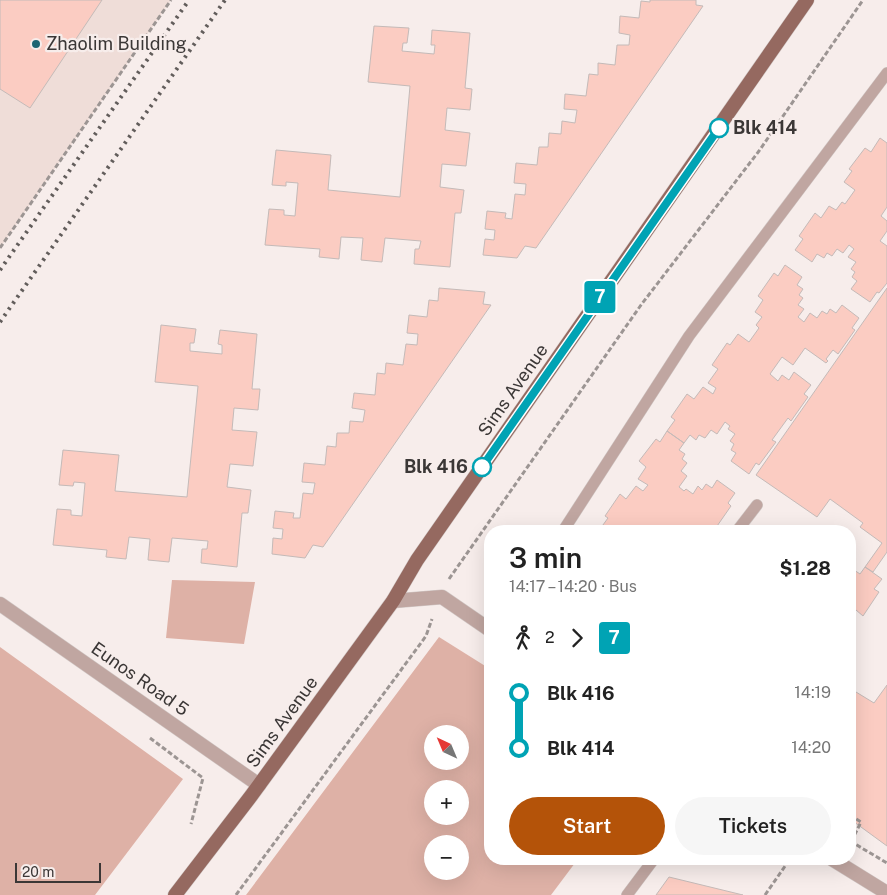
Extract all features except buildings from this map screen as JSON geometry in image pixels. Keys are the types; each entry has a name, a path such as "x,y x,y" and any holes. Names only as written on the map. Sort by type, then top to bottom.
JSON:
{"main road":[{"name":"Sims Avenue","path":"175,895 259,785 393,601 417,560 807,0"}],"street":[{"path":"393,601 442,597 484,626"},
{"name":"Eunos Road 5","path":"0,604 259,785"},
{"path":"842,865 887,893"}],"lane":[{"path":"567,525 689,336 887,74"},
{"path":"742,525 757,505"},
{"path":"627,895 650,865"}],"path":[{"path":"0,248 171,0"},
{"path":"486,525 635,314 759,151 863,0"},
{"path":"236,895 426,636 446,582 484,528"},
{"path":"148,737 203,778 191,824"},
{"path":"856,819 861,822 856,831"},
{"path":"856,846 887,864"},
{"path":"765,895 786,865"}],"shaded area":[{"path":"0,0 171,0 0,248"},
{"path":"172,580 255,582 244,644 166,638"},
{"path":"439,637 484,665 484,865 574,865 551,895 246,895"},
{"path":"0,647 183,779 95,895 0,895"}],"railway":[{"path":"0,270 189,0"},
{"path":"0,322 225,0"}],"bus line":[{"name":"7","path":"482,467 719,128"}],"place":[{"name":"Zhaolim Building","path":"36,44"},
{"name":"Blk 414","path":"719,128"},
{"name":"Blk 416","path":"482,467"}]}
